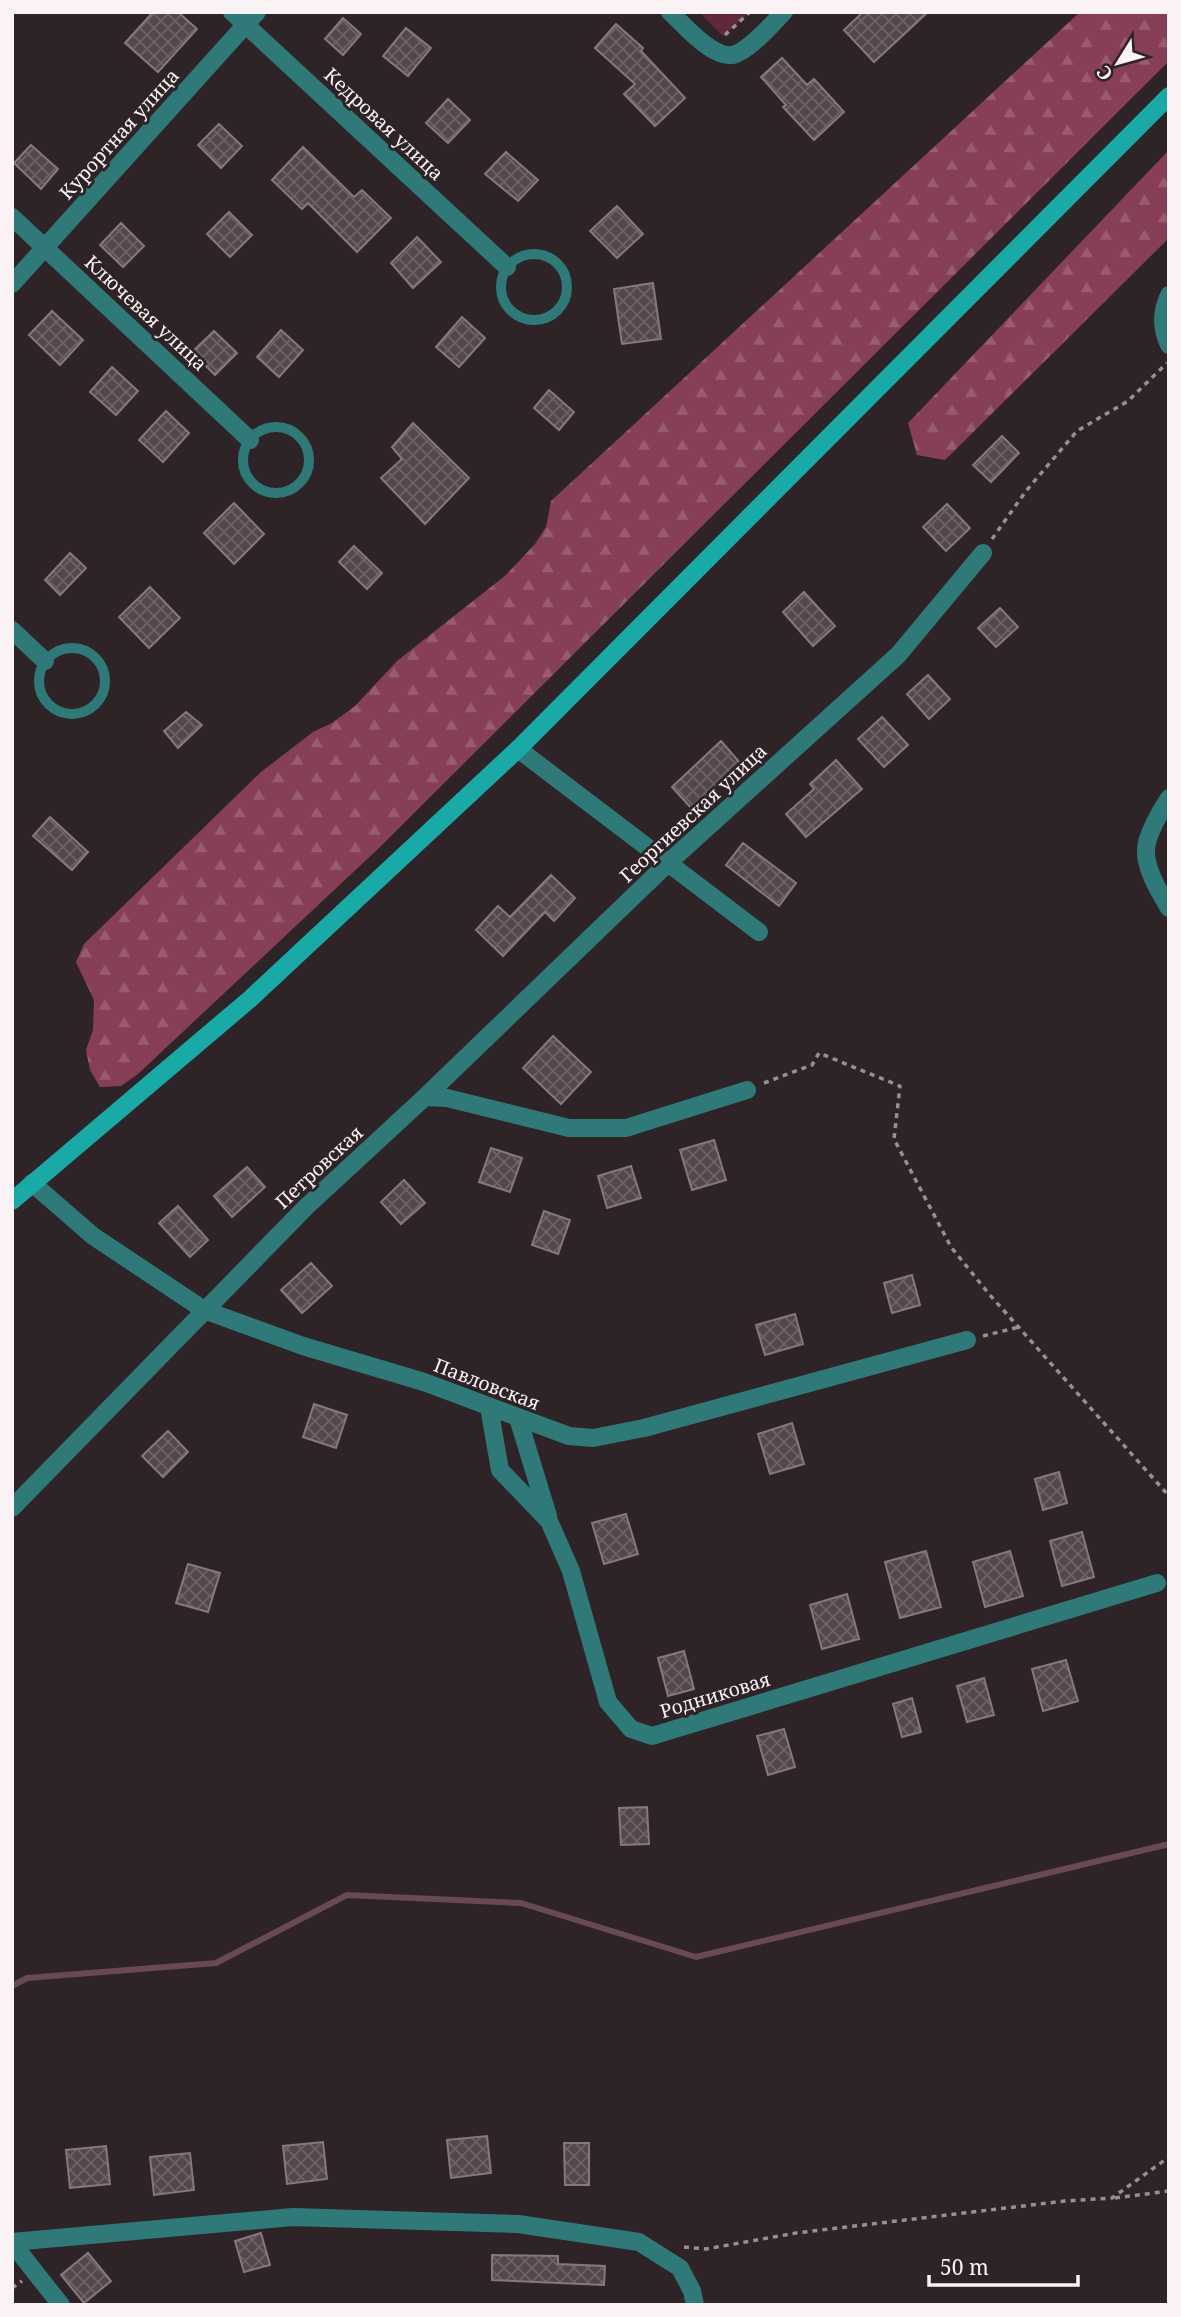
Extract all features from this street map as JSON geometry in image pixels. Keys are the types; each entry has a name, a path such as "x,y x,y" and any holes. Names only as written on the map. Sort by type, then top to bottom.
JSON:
{"street":[{"path":"670,12 714,52 732,55 746,48 784,12"},
{"name":"Курортная улица","path":"12,284 245,16"},
{"name":"Кедровая улица","path":"245,16 508,267"},
{"path":"12,1201 250,999 518,749 1169,96"},
{"name":"Ключевая улица","path":"12,217 250,440"},
{"path":"1169,295 1163,312 1163,325 1169,345"},
{"name":"Георгиевская улица","path":"425,1097 668,863 898,655 983,552"},
{"path":"12,629 45,661"},
{"path":"518,749 759,932"},
{"path":"1169,798 1159,812 1146,850 1154,884 1169,908"},
{"path":"425,1097 447,1098 569,1128 626,1128 747,1090"},
{"name":"Петровская","path":"12,1508 306,1207 425,1097"},
{"name":"Павловская","path":"32,1183 93,1236 204,1310 303,1346 424,1382 569,1436 593,1438 645,1428 967,1340"},
{"name":"Родниковая","path":"489,1407 500,1470 550,1521 571,1572 608,1702 631,1729 652,1736 1157,1583"},
{"path":"518,1418 550,1521"},
{"path":"12,2242 293,2217 518,2224 639,2242 680,2268 692,2291 695,2305"},
{"path":"12,2242 61,2305"}],"lane":[{"path":"526,254 549,257 559,264 567,285 561,306 553,314 534,320 514,313 502,296 501,286 508,267 526,254"},
{"path":"269,428 292,430 307,447 310,458 303,480 296,487 276,493 257,487 249,479 243,460 250,440 258,432 269,428"},
{"path":"72,647 92,654 99,661 105,681 98,701 79,713 68,714 57,710 41,694 38,682 45,661 52,653 72,647"}],"path":[{"path":"723,36 751,12"},
{"path":"983,552 1026,491 1077,431 1128,401 1169,361"},
{"path":"747,1090 812,1065 819,1053 900,1086 894,1139 951,1247 1169,1496"},
{"path":"967,1340 1019,1327"},
{"path":"1112,2199 1169,2157"},
{"path":"679,2246 706,2249 796,2233 1169,2192"}],"green space":[{"path":"699,12 750,12 723,36"},
{"path":"1080,12 1169,12 1169,61 380,847 138,1074 121,1086 100,1087 90,1070 86,1050 93,1030 94,1000 76,962 84,944 261,772 313,732 332,723 355,706 397,661 506,575 535,544 546,527 551,501"},
{"path":"1169,150 1169,238 945,460 917,455 908,423"}],"building":[{"path":"153,12 178,12 197,29 158,72 125,43"},
{"path":"863,12 928,12 874,62 844,30"},
{"path":"343,18 361,34 343,55 325,39"},
{"path":"616,24 643,48 641,51 685,98 655,126 624,94 635,84 595,48"},
{"path":"406,28 431,48 408,76 383,56"},
{"path":"782,58 807,85 814,79 844,112 814,140 783,107 786,105 761,77"},
{"path":"448,99 470,120 448,143 426,123"},
{"path":"219,124 242,146 221,168 198,145"},
{"path":"31,145 58,169 41,189 14,163"},
{"path":"303,147 354,197 362,190 391,218 357,252 308,203 302,209 272,180"},
{"path":"506,152 538,180 518,201 485,174"},
{"path":"617,206 643,234 617,258 590,231"},
{"path":"229,212 252,235 230,257 207,234"},
{"path":"121,223 144,246 123,267 100,245"},
{"path":"417,237 441,262 413,288 391,263"},
{"path":"653,283 661,339 622,344 614,289"},
{"path":"52,311 83,340 60,365 29,335"},
{"path":"462,317 485,338 459,367 436,347"},
{"path":"281,330 303,350 279,377 257,357"},
{"path":"214,331 237,353 215,375 192,352"},
{"path":"112,367 138,391 116,415 90,392"},
{"path":"549,390 574,412 559,430 534,408"},
{"path":"166,411 189,433 163,462 139,440"},
{"path":"413,423 469,478 425,524 381,478 402,459 392,447"},
{"path":"1002,436 1019,453 991,482 973,465"},
{"path":"234,503 264,534 234,564 204,533"},
{"path":"947,504 970,528 946,551 923,527"},
{"path":"354,546 382,573 367,589 339,562"},
{"path":"70,553 86,568 60,595 45,580"},
{"path":"150,587 180,618 149,648 119,617"},
{"path":"804,592 835,626 813,646 783,612"},
{"path":"1000,608 1018,627 996,647 978,628"},
{"path":"928,675 950,699 929,719 907,694"},
{"path":"186,712 202,725 178,748 164,731"},
{"path":"882,717 908,745 884,767 858,739"},
{"path":"721,741 741,764 692,809 672,787"},
{"path":"836,760 862,789 806,837 786,814 814,789 810,784"},
{"path":"50,817 88,852 72,870 33,836"},
{"path":"743,843 796,883 779,906 726,865"},
{"path":"551,875 575,898 554,921 545,912 503,956 476,930 498,906 510,917"},
{"path":"553,1036 591,1072 561,1104 523,1068"},
{"path":"714,1140 726,1180 692,1190 680,1150"},
{"path":"491,1148 522,1158 510,1192 479,1182"},
{"path":"631,1166 641,1198 607,1208 598,1176"},
{"path":"247,1167 265,1187 232,1217 214,1196"},
{"path":"404,1180 425,1203 401,1224 381,1202"},
{"path":"178,1206 208,1240 190,1257 159,1223"},
{"path":"544,1211 570,1220 558,1254 532,1245"},
{"path":"311,1263 332,1286 302,1313 281,1290"},
{"path":"912,1275 920,1305 892,1313 884,1283"},
{"path":"795,1314 803,1344 765,1355 756,1325"},
{"path":"314,1404 347,1415 336,1448 303,1437"},
{"path":"792,1423 804,1464 770,1474 758,1434"},
{"path":"168,1431 188,1452 163,1477 142,1456"},
{"path":"1059,1472 1067,1503 1043,1510 1035,1479"},
{"path":"626,1514 638,1554 604,1564 592,1523"},
{"path":"1082,1532 1094,1577 1062,1586 1050,1541"},
{"path":"926,1551 941,1607 900,1618 885,1562"},
{"path":"1010,1551 1023,1596 985,1607 973,1562"},
{"path":"188,1564 220,1573 208,1612 176,1603"},
{"path":"847,1594 859,1639 822,1649 810,1605"},
{"path":"684,1651 694,1689 668,1696 658,1658"},
{"path":"1066,1660 1078,1701 1043,1711 1032,1669"},
{"path":"984,1678 994,1715 967,1722 957,1686"},
{"path":"912,1698 921,1732 902,1737 893,1704"},
{"path":"784,1729 795,1767 768,1775 757,1736"},
{"path":"647,1807 649,1844 621,1845 619,1808"},
{"path":"487,2136 491,2173 451,2178 447,2140"},
{"path":"323,2142 327,2179 287,2184 283,2146"},
{"path":"564,2143 589,2143 589,2185 565,2185"},
{"path":"106,2146 110,2184 70,2188 66,2150"},
{"path":"190,2153 194,2190 154,2195 150,2157"},
{"path":"261,2233 270,2265 244,2272 235,2241"},
{"path":"88,2253 111,2281 84,2303 61,2275"},
{"path":"492,2255 558,2256 558,2264 605,2266 604,2285 492,2280"}],"waterway":[{"path":"12,1986 27,1978 216,1963 347,1895 521,1903 696,1957 1169,1844"}]}
